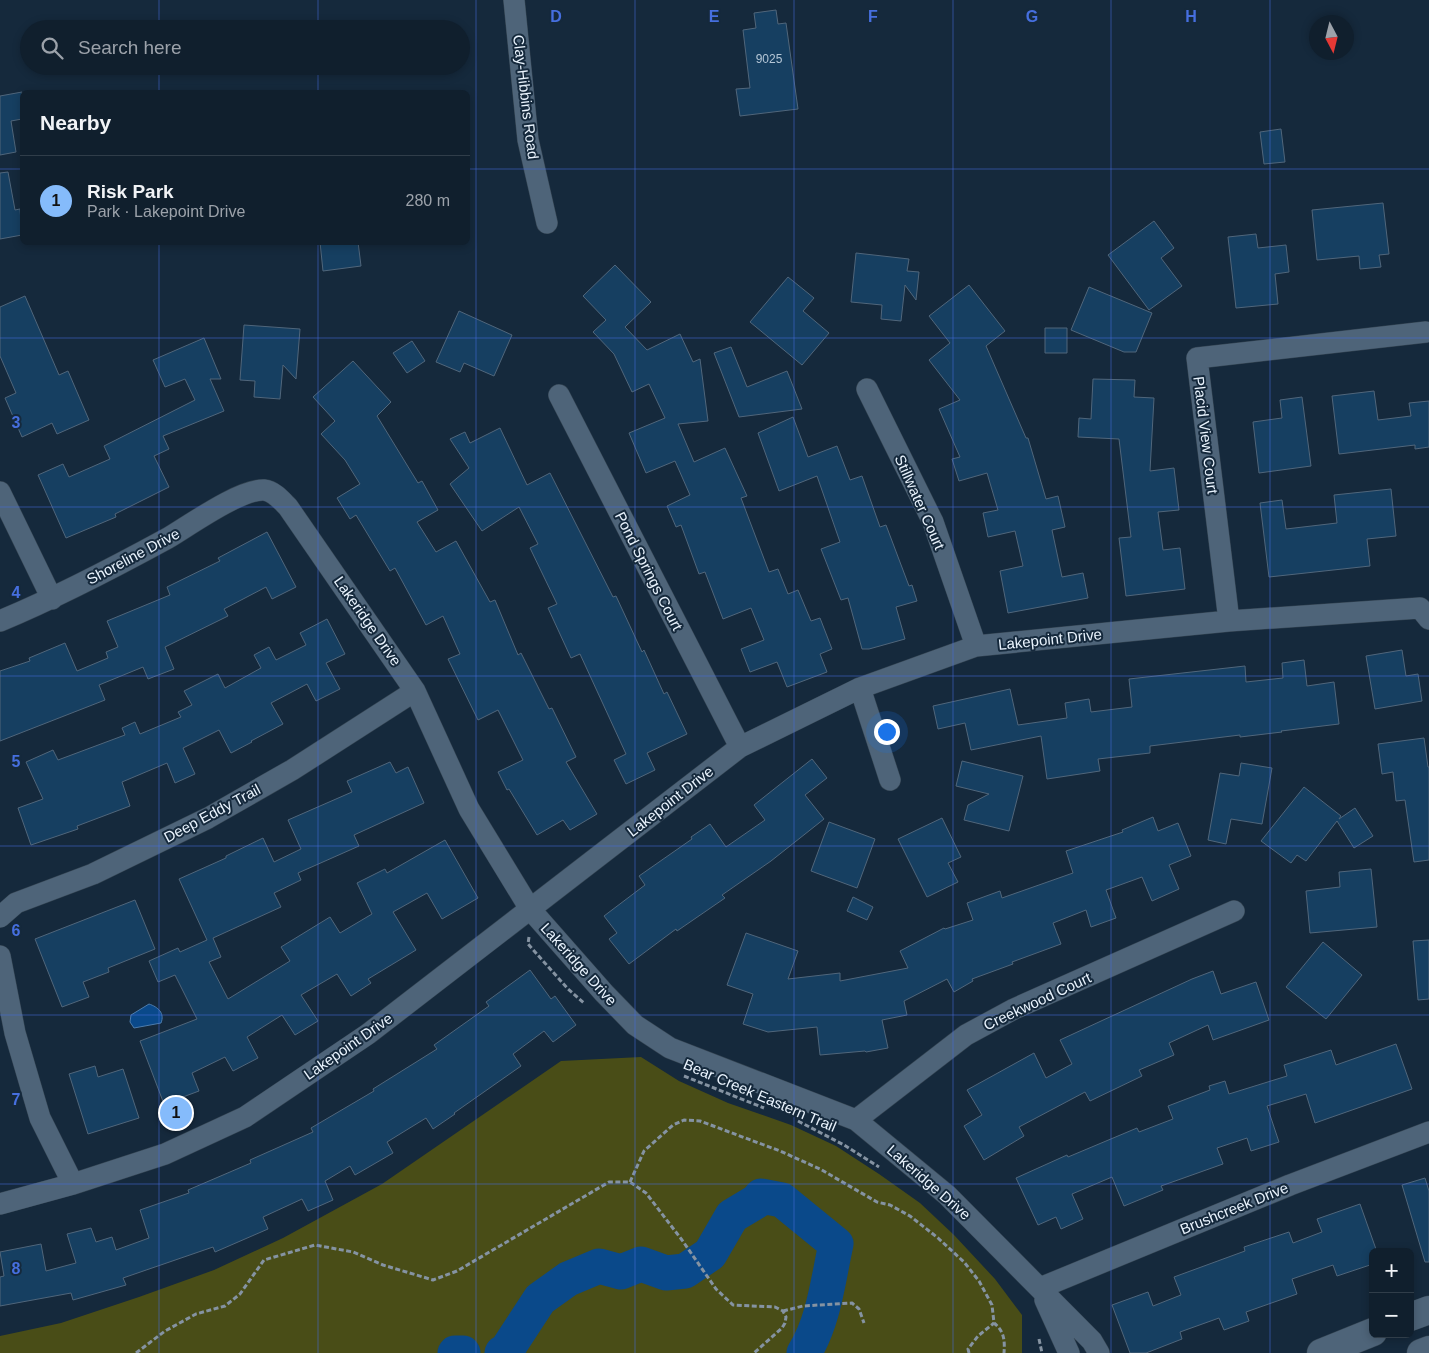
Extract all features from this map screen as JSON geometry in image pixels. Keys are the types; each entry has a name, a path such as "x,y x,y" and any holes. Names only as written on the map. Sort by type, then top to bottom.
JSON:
{"main road":[{"path":"1414,1316 1429,1310"},
{"path":"1321,1353 1369,1334"},
{"path":"1421,1353 1429,1350"}],"street":[{"name":"Clay-Hibbins Road","path":"514,0 528,140 547,223"},
{"name":"Placid View Court","path":"1230,621 1197,358 1426,332"},
{"name":"Stillwater Court","path":"867,389 933,522 976,646"},
{"name":"Pond Springs Court","path":"559,395 740,747"},
{"name":"Shoreline Drive","path":"0,621 52,599 169,537 237,497 265,490"},
{"name":"Lakeridge Drive","path":"265,490 276,495 288,507 415,690 469,809 530,909 604,993 635,1025 670,1048 856,1120 947,1195 1092,1341 1098,1353"},
{"path":"0,492 52,599"},
{"name":"Lakepoint Drive","path":"0,1204 73,1184 165,1154 245,1117 368,1034 740,747 860,688 976,646 1230,621 1424,614"},
{"path":"860,688 890,780"},
{"name":"Deep Eddy Trail","path":"0,916 16,904 93,874 208,818 292,770 415,690"},
{"name":"Creekwood Court","path":"856,1120 966,1035 1014,1009 1234,911"},
{"path":"0,956 15,1033 40,1118 73,1184"},
{"name":"Brushcreek Drive","path":"1040,1288 1290,1185 1429,1132"},
{"name":"Lakeridge Drive","path":"1040,1288 1069,1353"}],"path":[{"path":"529,937 528,944 568,989 589,1008"},
{"name":"Bear Creek Eastern Trail","path":"681,1075 766,1109"},
{"name":"Bear Creek Eastern Trail","path":"792,1118 844,1144 883,1170"},
{"path":"630,1182 644,1151 673,1125 684,1120 700,1121 780,1151 820,1169 877,1202 890,1205 910,1216 964,1262 979,1281 992,1305 994,1322 1001,1328 1005,1341 1004,1353"},
{"path":"136,1353 165,1331 196,1314 225,1306 240,1294 264,1260 315,1245 353,1252 383,1265 432,1280 457,1271 609,1182 630,1182 646,1193 716,1289 734,1304 775,1307 783,1311 786,1317 782,1328 754,1353"},
{"path":"783,1311 803,1306 846,1303 856,1305 864,1323"},
{"path":"969,1353 968,1349 978,1336 994,1322"}],"green space":[{"path":"641,1057 679,1081 728,1103 791,1125 836,1146 920,1203 954,1235 995,1279 1022,1315 1022,1353 0,1353 0,1336 61,1323 139,1297 214,1270 283,1238 382,1184 561,1061"},
{"path":"183,1100 190,1116 169,1125 162,1110"}],"water":[{"path":"149,1004 160,1011 162,1016 161,1023 134,1028 130,1022 131,1015"}],"building":[{"path":"776,10 778,24 786,23 798,109 740,116 736,89 750,88 743,30 756,28 754,13"},
{"path":"20,92 20,119 11,121 16,152 0,155 0,96"},
{"path":"1281,129 1285,162 1264,164 1260,132"},
{"path":"8,172 15,210 20,209 20,235 0,239 0,173"},
{"path":"1383,203 1389,254 1379,255 1381,267 1360,269 1359,256 1317,260 1312,210"},
{"path":"1154,221 1174,248 1161,258 1182,286 1149,310 1108,255"},
{"path":"1256,234 1258,248 1286,245 1289,272 1275,274 1278,304 1236,308 1228,237"},
{"path":"320,245 358,245 361,266 323,271"},
{"path":"856,253 909,259 907,271 919,272 916,300 905,285 901,321 881,319 882,305 851,302"},
{"path":"615,265 651,302 625,327 647,350 680,334 693,362 700,359 708,421 678,424 694,462 725,448 747,496 741,498 769,572 778,569 788,594 798,590 811,621 820,618 832,649 820,654 827,672 787,687 777,662 750,672 741,649 764,640 751,608 723,619 705,572 699,574 681,525 676,527 667,506 690,495 675,461 646,473 629,433 665,418 649,384 632,392 614,354 593,332 606,320 583,296"},
{"path":"788,277 814,298 803,311 829,333 802,365 750,322"},
{"path":"969,285 1005,331 986,346 1026,438 1028,438 1046,499 1058,496 1065,527 1052,530 1062,577 1083,573 1088,598 1008,613 1000,571 1023,566 1015,531 988,537 983,513 998,510 987,473 959,481 952,459 960,457 939,409 960,400 929,360 950,343 929,316"},
{"path":"1089,287 1152,313 1136,352 1124,352 1071,330"},
{"path":"25,296 59,375 68,371 89,420 57,434 52,423 22,437 5,398 16,393 0,356 0,307"},
{"path":"459,311 512,335 494,376 464,363 460,372 436,362"},
{"path":"244,325 300,329 296,379 283,365 280,399 254,397 255,381 240,380"},
{"path":"1045,328 1067,328 1067,353 1045,353"},
{"path":"204,338 221,379 210,379 224,411 163,436 169,449 154,456 169,487 115,514 116,517 66,538 38,475 63,464 69,477 110,459 104,446 195,400 185,379 165,387 153,360"},
{"path":"412,341 425,361 407,373 393,353"},
{"path":"731,347 747,387 787,371 802,409 739,417 714,353"},
{"path":"353,361 391,402 377,416 418,483 422,481 438,510 417,522 436,552 456,541 490,602 495,600 518,655 521,653 549,709 552,708 576,757 566,762 597,814 570,830 563,820 537,835 509,789 507,790 498,772 523,760 498,710 478,720 448,659 460,654 443,616 426,625 395,568 390,571 356,515 350,519 337,498 360,484 345,460 321,434 335,421 313,397"},
{"path":"1093,379 1135,380 1134,397 1154,398 1150,471 1174,468 1179,510 1158,512 1163,550 1180,548 1185,589 1126,596 1119,538 1131,537 1119,439 1078,437 1079,418 1091,419"},
{"path":"1374,391 1378,420 1411,416 1409,403 1429,401 1429,447 1415,449 1415,445 1339,454 1332,396"},
{"path":"1302,397 1311,466 1259,473 1253,422 1282,418 1280,400"},
{"path":"793,417 808,457 837,446 850,480 862,476 880,527 886,525 909,586 912,585 917,601 896,607 905,639 869,649 862,649 848,598 841,600 821,549 840,542 817,476 779,491 758,433"},
{"path":"500,428 527,485 550,473 613,597 616,596 642,652 644,650 664,694 667,692 687,734 647,753 655,770 626,784 614,760 626,754 580,654 571,658 548,608 557,604 530,548 538,544 519,507 482,531 450,484 469,468 450,439 465,432 470,443"},
{"path":"1391,489 1396,536 1367,539 1370,566 1269,577 1260,503 1282,500 1286,529 1337,523 1334,495"},
{"path":"267,532 296,587 272,599 266,587 224,609 228,616 165,647 174,669 148,679 143,667 99,685 105,700 0,741 0,671 30,661 29,658 65,643 77,671 108,658 106,652 118,647 107,621 170,595 167,587 220,561 218,558"},
{"path":"327,619 345,654 326,663 340,689 316,701 307,684 271,703 283,724 231,753 219,730 183,748 195,774 175,783 167,763 122,782 130,806 77,826 78,829 31,845 18,808 43,799 26,762 53,750 58,760 125,735 122,728 135,722 140,734 181,717 178,712 192,705 184,691 218,674 225,688 261,668 254,655 269,647 276,660 306,645 300,633"},
{"path":"1402,650 1406,676 1418,674 1422,701 1375,709 1366,656"},
{"path":"1304,660 1307,686 1334,682 1339,724 1150,746 1150,753 1098,759 1100,771 1047,779 1041,736 971,750 965,723 938,729 933,706 1010,689 1018,725 1067,718 1065,703 1089,699 1091,712 1132,707 1129,679 1245,666 1246,682 1283,678 1282,663"},
{"path":"1424,738 1429,767 1429,860 1414,862 1405,800 1396,801 1393,772 1382,774 1378,744"},
{"path":"812,759 827,778 805,795 824,819 771,861 722,895 725,898 677,931 676,929 629,964 609,939 617,933 604,916 645,885 639,876 710,824 726,847 765,820 754,805"},
{"path":"962,761 1023,776 1009,831 964,820 968,805 989,794 956,786"},
{"path":"390,762 396,773 408,767 424,803 354,835 359,846 298,873 301,880 274,893 281,907 213,938 221,957 209,962 228,999 290,961 281,947 330,917 340,933 372,914 357,883 385,869 387,873 445,840 478,898 442,919 427,893 393,912 416,950 368,979 371,983 351,996 337,974 301,995 318,1021 295,1035 282,1015 247,1037 258,1058 233,1071 225,1057 192,1073 199,1091 164,1104 140,1041 197,1019 175,975 158,982 149,961 178,948 180,952 207,940 179,879 226,858 226,856 263,838 274,862 301,849 288,820 352,792 347,781"},
{"path":"1241,763 1272,768 1262,824 1231,819 1226,844 1208,840 1220,773 1239,776"},
{"path":"1304,787 1341,816 1339,819 1355,808 1373,836 1354,848 1337,821 1306,861 1297,855 1291,863 1261,841"},
{"path":"1153,817 1158,831 1178,823 1191,856 1169,865 1179,889 1152,901 1142,877 1106,890 1116,918 1091,927 1086,910 1053,923 1061,944 972,979 973,981 954,992 947,979 904,1001 907,1015 882,1020 888,1048 866,1052 820,1055 817,1027 768,1032 743,1024 753,994 727,985 746,933 798,951 788,979 840,973 840,981 908,968 900,951 944,928 973,920 967,903 1000,891 1002,898 1073,873 1066,851 1123,832 1122,830"},
{"path":"942,818 961,857 948,863 958,882 927,897 898,839"},
{"path":"829,822 875,839 857,888 811,871"},
{"path":"1371,869 1377,927 1310,933 1306,891 1340,887 1339,872"},
{"path":"853,897 873,907 867,920 847,911"},
{"path":"135,900 155,949 108,968 109,972 83,982 89,997 62,1007 35,939"},
{"path":"1429,940 1429,999 1418,1000 1413,941"},
{"path":"1323,942 1362,975 1326,1019 1286,987"},
{"path":"530,970 551,999 555,996 576,1025 553,1042 544,1031 513,1054 521,1066 433,1129 426,1118 387,1142 393,1153 355,1175 350,1166 325,1181 333,1200 308,1211 302,1199 263,1217 268,1229 215,1252 213,1247 123,1278 126,1285 73,1300 71,1293 0,1306 0,1277 4,1276 0,1252 41,1244 46,1271 76,1263 67,1234 91,1228 96,1242 112,1237 116,1250 149,1238 140,1210 189,1193 188,1190 251,1163 250,1160 313,1132 311,1128 374,1091 373,1089 437,1049 434,1045 489,1006 486,1002"},
{"path":"1213,971 1221,994 1256,982 1269,1020 1213,1040 1208,1025 1169,1043 1174,1055 1139,1070 1142,1076 1090,1101 1085,1092 1019,1127 1024,1136 984,1160 964,1126 982,1115 967,1090 1034,1053 1046,1078 1072,1064 1060,1040"},
{"path":"1396,1044 1412,1089 1315,1123 1306,1094 1267,1106 1279,1142 1251,1151 1247,1138 1217,1148 1223,1164 1161,1186 1163,1190 1124,1206 1112,1177 1072,1194 1083,1219 1061,1229 1056,1217 1038,1225 1016,1178 1067,1155 1068,1157 1137,1128 1139,1132 1173,1119 1168,1106 1210,1090 1209,1086 1225,1081 1229,1094 1287,1076 1284,1065 1331,1050 1336,1065"},
{"path":"95,1066 98,1077 123,1069 139,1118 88,1134 69,1074"},
{"path":"1425,1178 1429,1191 1429,1262 1425,1262 1402,1185"},
{"path":"1360,1204 1376,1248 1369,1248 1369,1265 1337,1276 1333,1265 1292,1279 1297,1294 1246,1312 1249,1321 1224,1330 1219,1318 1180,1332 1182,1339 1146,1353 1130,1353 1112,1305 1148,1292 1153,1306 1181,1295 1174,1277 1245,1251 1244,1247 1289,1232 1293,1243 1322,1232 1317,1219"}],"waterway":[{"path":"502,1353 506,1351 540,1299 568,1279 599,1266 621,1272 641,1264 666,1273 685,1271 710,1254 732,1216 757,1201 761,1196 782,1200 836,1244 821,1314 811,1341 804,1353"},
{"path":"455,1353 463,1353"}],"place":[{"name":"Risk Park","path":"176,1113"}]}
